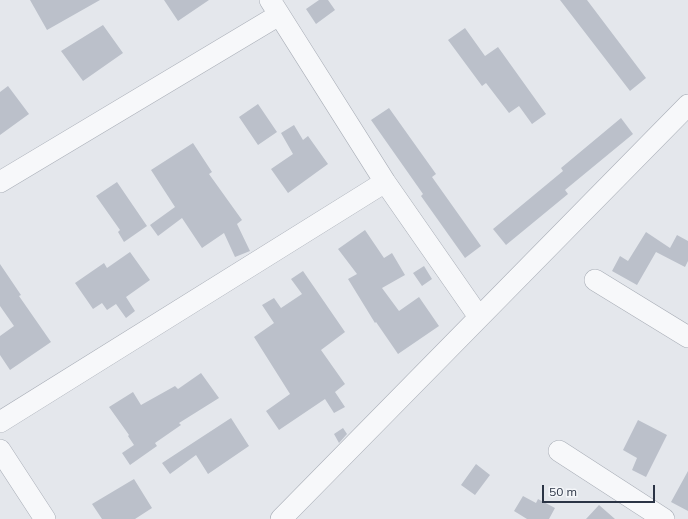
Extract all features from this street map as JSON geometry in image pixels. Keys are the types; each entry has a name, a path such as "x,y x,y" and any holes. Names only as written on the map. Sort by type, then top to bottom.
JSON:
{"street":[{"path":"0,182 275,7 385,182 479,316"},
{"path":"281,519 688,105"},
{"path":"0,422 385,182"},
{"path":"595,280 688,337"},
{"path":"0,450 45,519"},
{"path":"559,450 664,519"}],"building":[{"path":"30,0 100,0 47,30"},
{"path":"164,0 209,0 178,21"},
{"path":"319,0 328,0 335,10 316,24 306,9"},
{"path":"560,0 587,0 646,78 630,91"},
{"path":"103,25 123,53 83,81 61,51"},
{"path":"465,28 485,56 498,47 546,114 532,124 519,106 509,113 486,83 482,86 448,40"},
{"path":"8,86 29,114 0,135 0,92"},
{"path":"258,104 277,132 258,145 239,117"},
{"path":"389,108 436,174 432,177 481,246 465,258 421,196 423,194 371,120"},
{"path":"621,118 633,134 565,190 568,194 506,245 493,229 563,171 561,168"},
{"path":"294,125 303,140 308,136 328,164 288,193 271,169 293,154 281,133"},
{"path":"193,143 212,172 209,174 242,220 237,224 250,251 235,257 224,233 202,248 182,218 158,236 150,225 175,207 151,170"},
{"path":"117,182 147,226 124,242 118,232 120,230 96,196"},
{"path":"365,230 384,258 392,253 405,275 382,288 399,311 419,297 439,326 398,354 376,322 375,323 348,279 357,274 338,249"},
{"path":"646,232 670,248 677,235 688,241 688,261 685,267 656,252 637,285 612,271 620,256 628,261"},
{"path":"130,252 150,280 126,297 135,311 126,318 116,304 107,310 102,303 93,309 75,283 104,263 107,268"},
{"path":"0,264 21,295 19,296 51,342 10,370 0,355 0,336 14,326 0,306"},
{"path":"424,266 432,279 422,286 413,273"},
{"path":"303,271 345,332 321,350 345,384 335,392 345,407 334,413 325,399 279,430 266,411 290,394 254,337 274,323 262,305 274,298 281,308 302,294 291,279"},
{"path":"201,373 219,398 179,423 181,425 155,443 157,446 130,465 122,453 134,445 128,436 129,435 109,407 133,392 141,405 175,386 178,389"},
{"path":"231,418 249,446 208,474 196,455 170,474 162,463"},
{"path":"638,420 667,435 646,477 632,470 637,458 623,450"},
{"path":"343,428 347,434 339,443 334,434"},
{"path":"476,464 490,475 475,495 461,485"},
{"path":"688,471 688,511 671,502"},
{"path":"134,479 152,508 135,519 102,519 92,504"},
{"path":"523,496 536,503 538,499 555,508 549,519 527,519 514,511"},
{"path":"599,505 615,519 586,519"}]}
